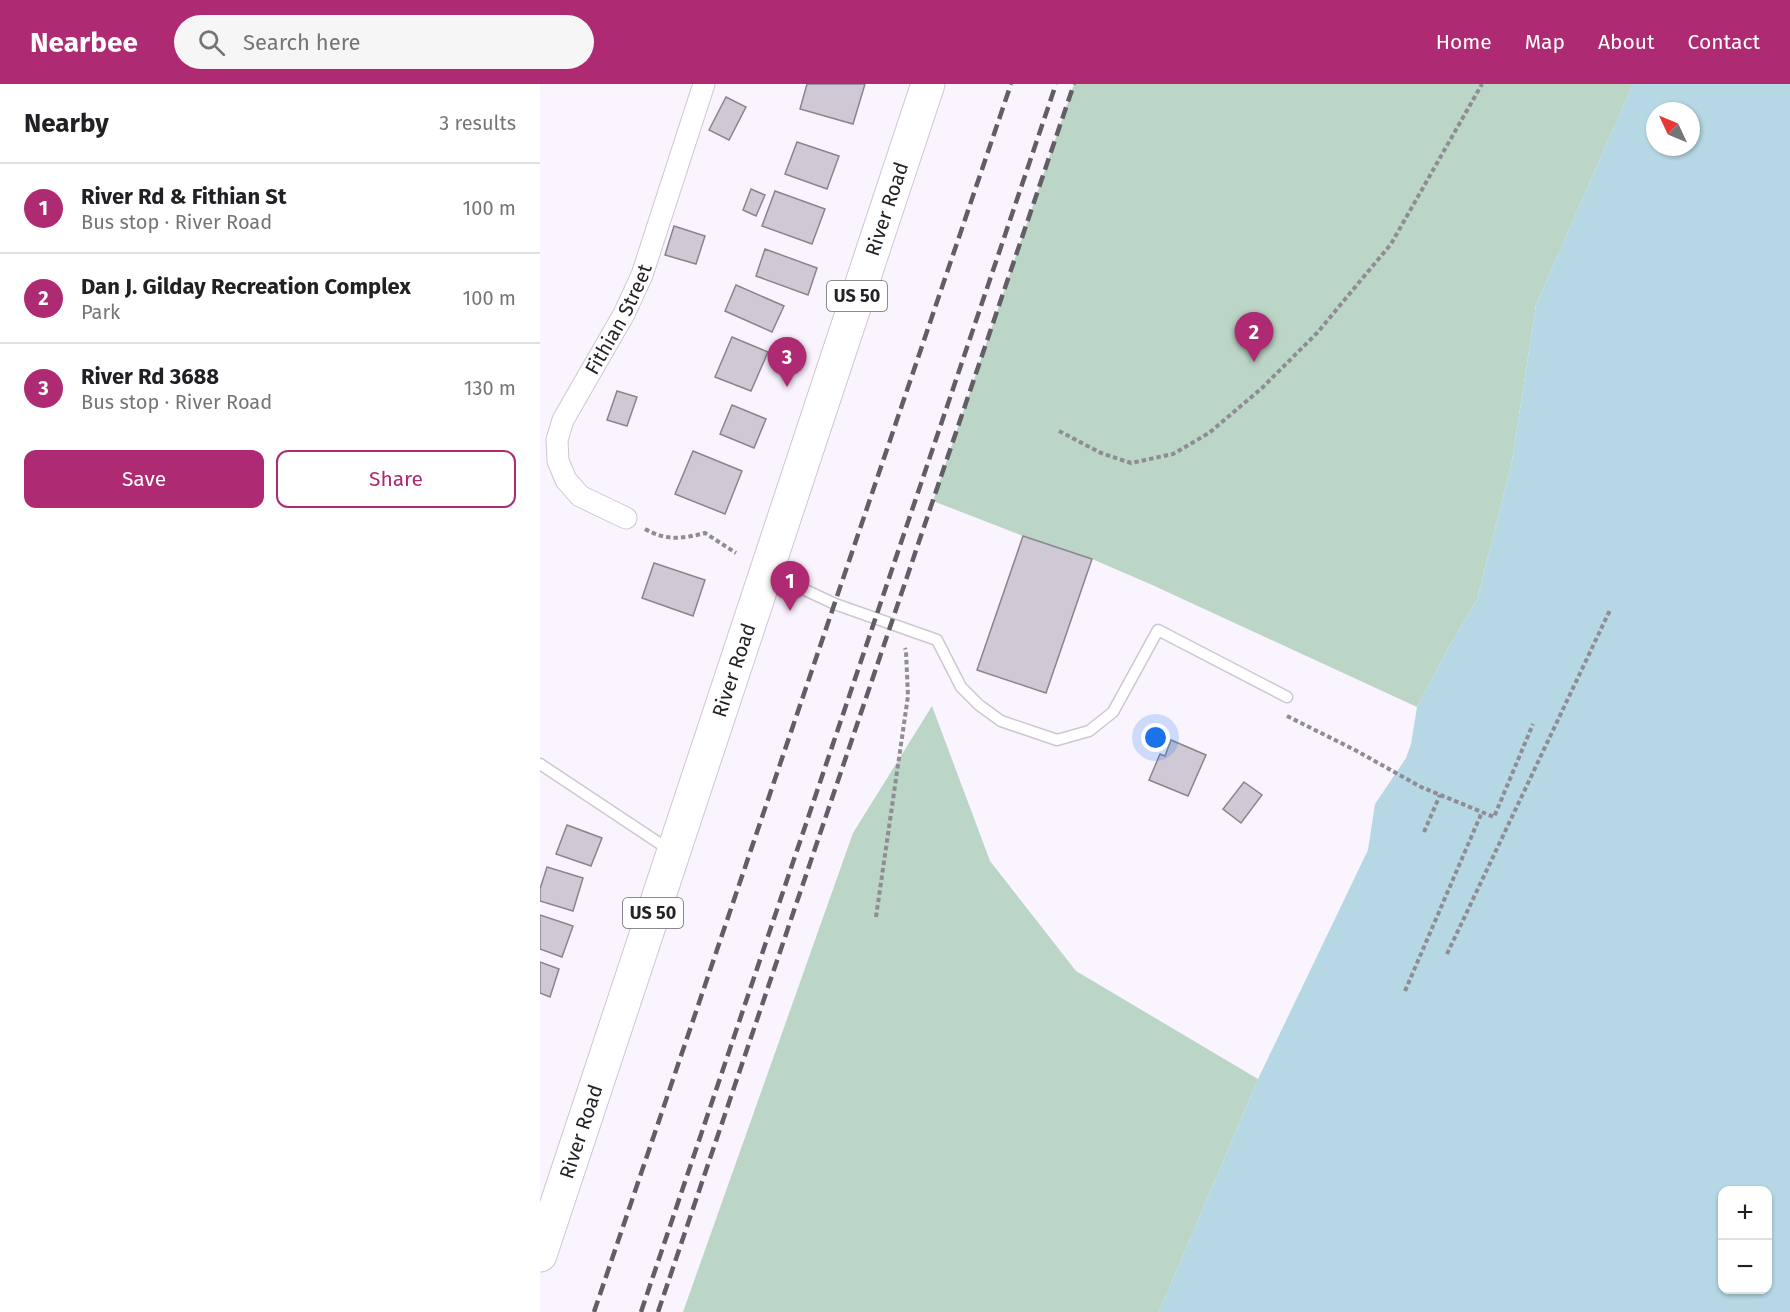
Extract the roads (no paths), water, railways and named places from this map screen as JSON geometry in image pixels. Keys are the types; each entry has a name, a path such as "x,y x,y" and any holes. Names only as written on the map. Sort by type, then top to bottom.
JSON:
{"main road":[{"name":"River Road","path":"540,1255 928,84"}],"street":[{"name":"Fithian Street","path":"626,518 580,496 566,480 558,461 557,440 563,420 624,315 642,275 704,84"}],"lane":[{"path":"766,572 835,604 937,640 961,687 979,705 1001,721 1057,740 1089,732 1113,712 1158,630 1287,697"},
{"path":"540,764 673,852"}],"water":[{"path":"1633,84 1790,84 1790,1312 1159,1312 1258,1079 1368,850 1375,804 1406,758 1411,744 1417,707 1477,600 1512,461 1536,305"}],"railway":[{"path":"594,1312 1011,84"},
{"path":"641,1312 1056,84"},
{"path":"658,1312 1074,84"}],"place":[{"name":"Dan J. Gilday Recreation Complex","path":"1254,362"},
{"name":"River Rd 3688","path":"787,387"},
{"name":"River Rd & Fithian St","path":"790,611"}]}
